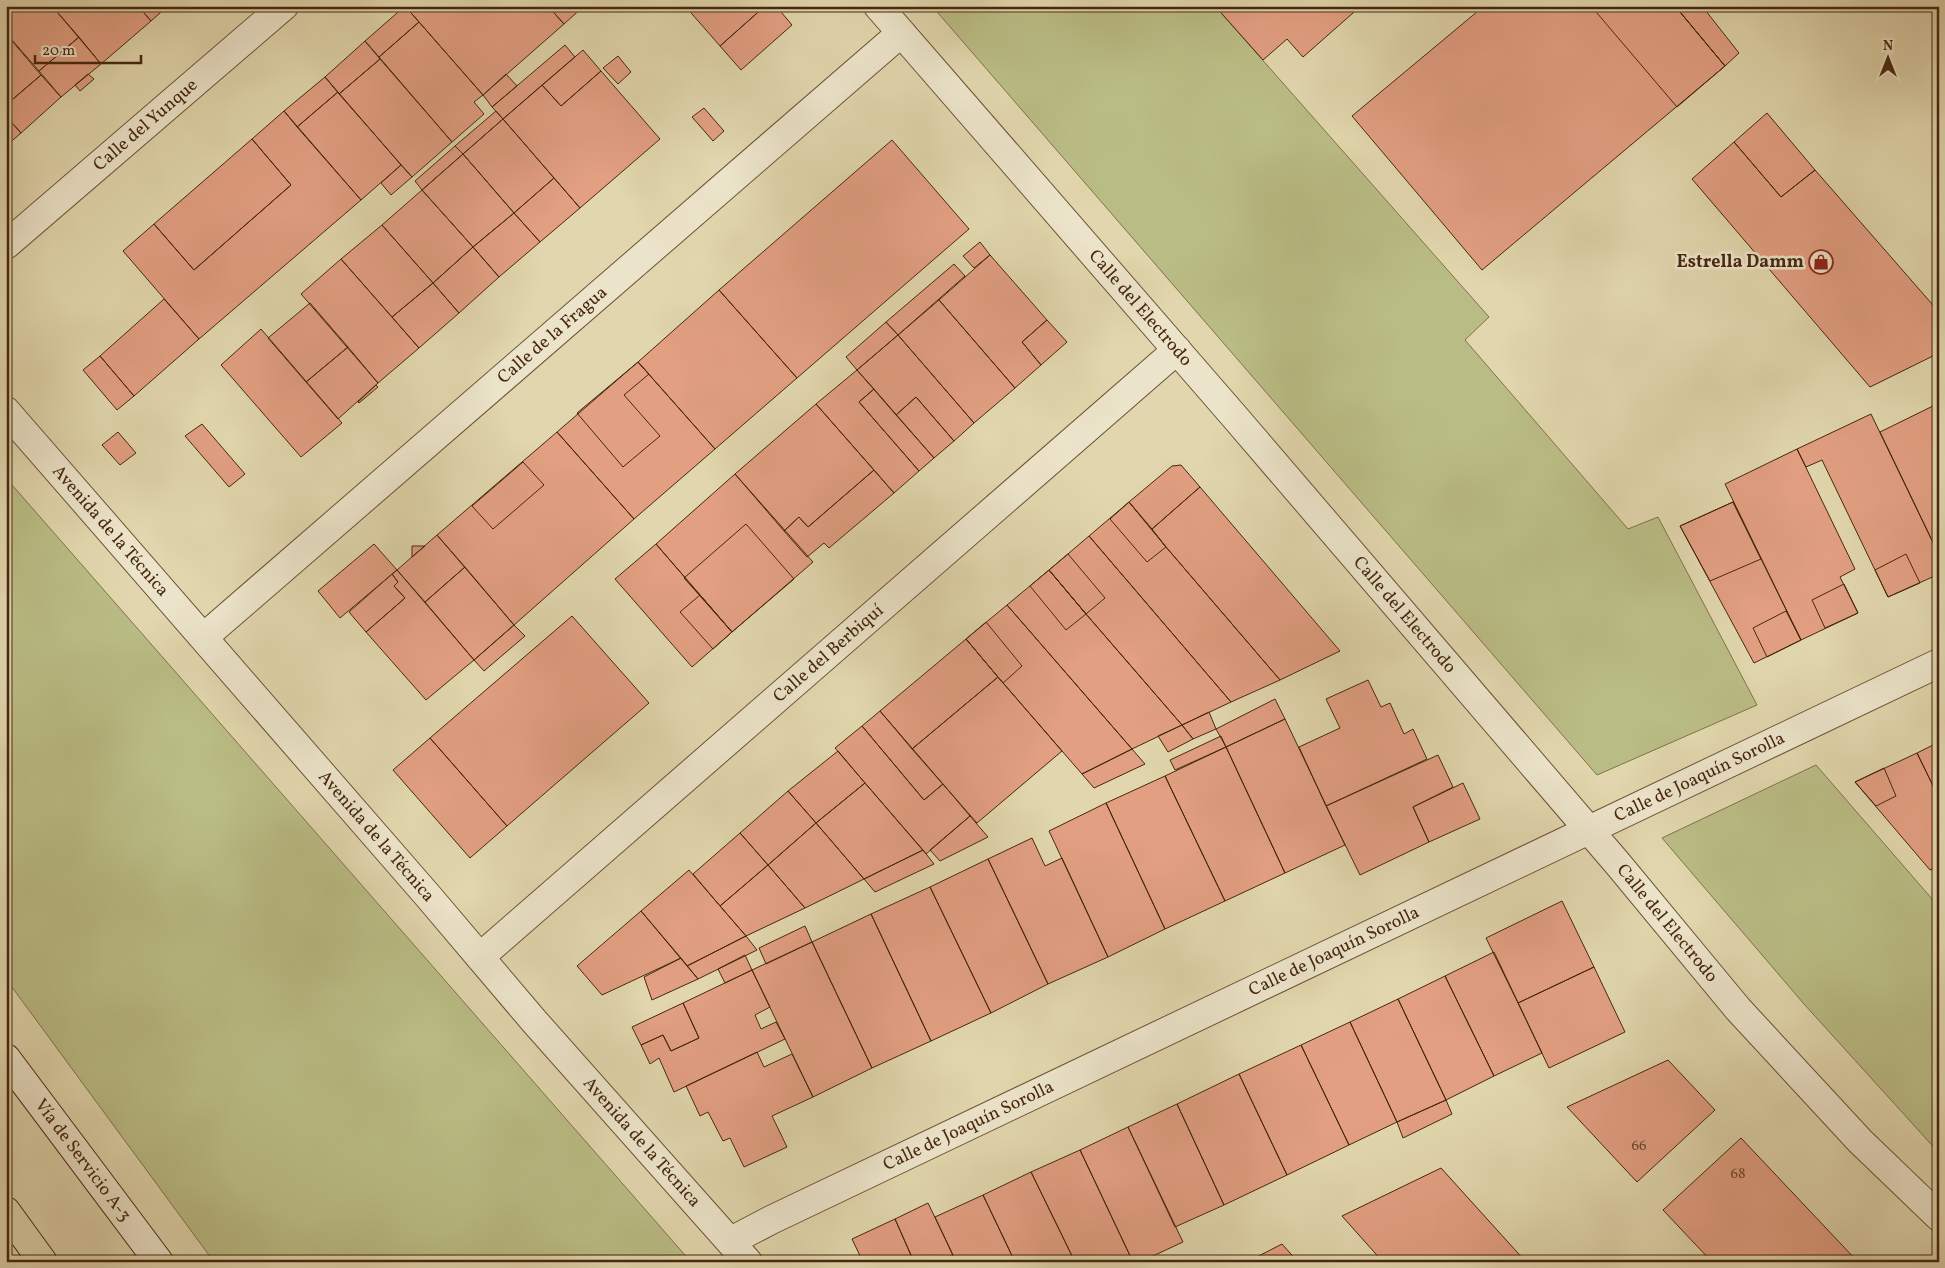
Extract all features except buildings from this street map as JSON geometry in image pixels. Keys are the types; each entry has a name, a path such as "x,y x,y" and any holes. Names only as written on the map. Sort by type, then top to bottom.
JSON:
{"highway":[{"path":"6,1212 43,1262"}],"street":[{"name":"Calle del Yunque","path":"6,245 284,6"},
{"name":"Calle del Electrodo","path":"878,6 1177,350 1618,864 1738,1009 1860,1141 1939,1217"},
{"name":"Calle de la Fragua","path":"204,637 901,33"},
{"name":"Calle del Berbiquí","path":"480,957 1177,350"},
{"name":"Avenida de la Técnica","path":"6,411 204,637 534,1021 739,1252"},
{"name":"Calle de Joaquín Sorolla","path":"739,1252 788,1211 1587,830 1647,804 1939,663"},
{"name":"Vía de Servicio A-3","path":"6,1058 158,1262"}],"green space":[{"path":"932,6 1215,6 1489,317 1465,340 1628,529 1658,517 1757,705 1597,775"},
{"path":"6,479 691,1262 214,1262 6,979"},
{"path":"1816,765 1939,907 1939,1153 1804,1004 1662,838"}],"place":[{"name":"Estrella Damm","path":"1821,262"}]}
